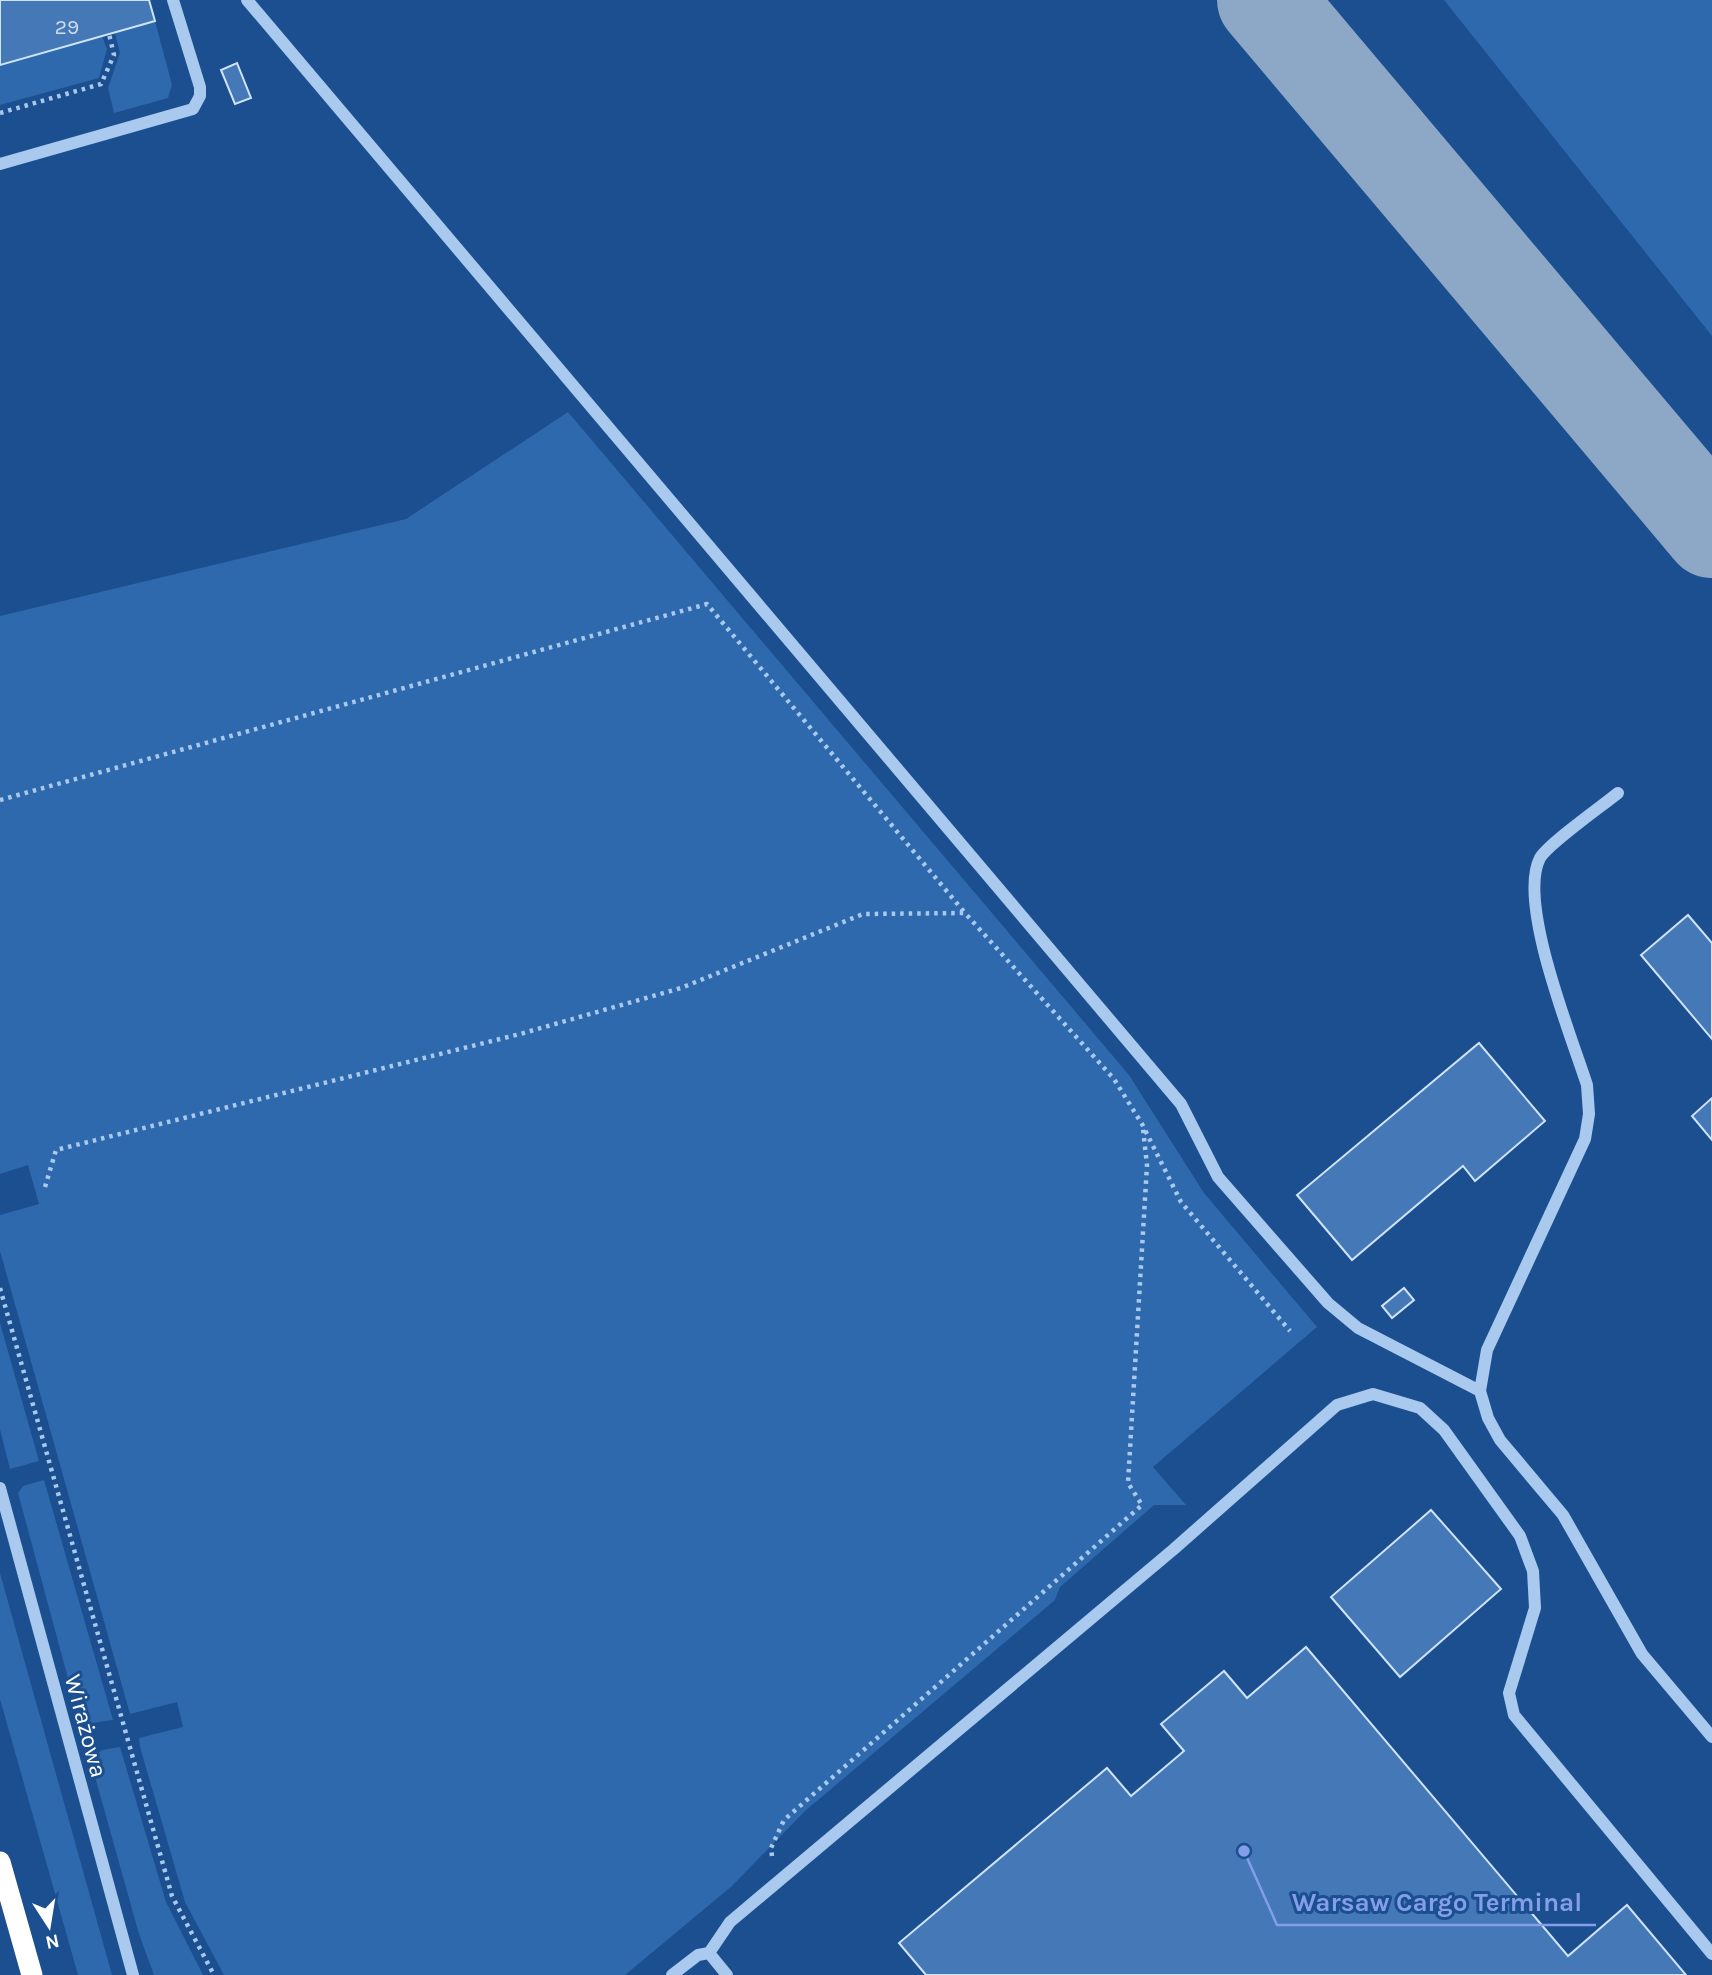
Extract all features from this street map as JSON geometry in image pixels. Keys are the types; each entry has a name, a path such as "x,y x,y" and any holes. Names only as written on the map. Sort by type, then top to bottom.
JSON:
{"highway":[{"path":"0,1862 32,1975"}],"street":[{"path":"0,164 193,109 200,96 200,88 173,0"},
{"path":"247,0 1181,1104 1218,1177 1303,1277 1358,1328 1480,1391"},
{"path":"1618,793 1541,856 1532,883 1534,914 1587,1085 1589,1114 1586,1139 1487,1350 1480,1391 1488,1418 1500,1440 1563,1515 1642,1654 1712,1737"},
{"path":"672,1975 698,1955 709,1953 730,1922 1174,1549 1338,1405 1373,1394 1420,1408 1444,1430 1520,1536 1533,1571 1535,1608 1509,1693 1514,1715 1712,1954"},
{"name":"Wirażowa","path":"0,1488 133,1975"},
{"path":"709,1953 727,1975"}],"path":[{"path":"0,113 101,84 114,55 109,34"},
{"path":"0,800 707,604 965,913 1114,1079 1142,1124 1181,1202 1290,1331"},
{"path":"45,1187 56,1150 520,1034 681,988 863,914 965,913"},
{"path":"778,1881 771,1848 784,1820 1142,1506 1128,1483 1147,1165 1142,1124"},
{"path":"0,1288 172,1896 214,1975"}],"shaded area":[{"path":"1444,0 1712,0 1712,336"},
{"path":"155,21 172,85 168,98 114,113 108,88 120,53 115,33"},
{"path":"102,36 107,49 99,78 0,105 0,65"},
{"path":"568,412 1129,1075 1204,1193 1317,1327 1153,1467 1186,1505 1154,1505 1060,1587 1055,1600 805,1811 732,1886 625,1975 224,1975 185,1902 140,1747 139,1738 183,1727 177,1702 130,1714 0,1251 0,1215 39,1204 28,1165 0,1174 0,616 406,519"},
{"path":"0,1323 39,1461 10,1469 0,1429"},
{"path":"44,1480 113,1720 85,1724 79,1719 18,1493 23,1486"},
{"path":"0,1573 112,1975 78,1975 0,1699"},
{"path":"120,1747 166,1902 203,1975 154,1975 139,1934 90,1759 102,1750"}],"building":[{"path":"0,0 149,0 155,21 0,65"},
{"path":"237,63 251,98 235,104 221,70"},
{"path":"1688,915 1712,943 1712,1039 1641,955"},
{"path":"1479,1043 1545,1121 1475,1181 1463,1166 1352,1260 1297,1195"},
{"path":"1712,1098 1712,1140 1692,1116"},
{"path":"1404,1288 1414,1300 1392,1318 1382,1306"},
{"path":"1431,1510 1501,1589 1400,1677 1331,1597"},
{"path":"1306,1647 1568,1956 1627,1905 1686,1975 926,1975 899,1943 1107,1768 1131,1796 1184,1751 1161,1724 1224,1671 1247,1698"}],"taxiway":[{"path":"1265,0 1712,530"}],"place":[{"name":"Warsaw Cargo Terminal","path":"1244,1851"}]}
